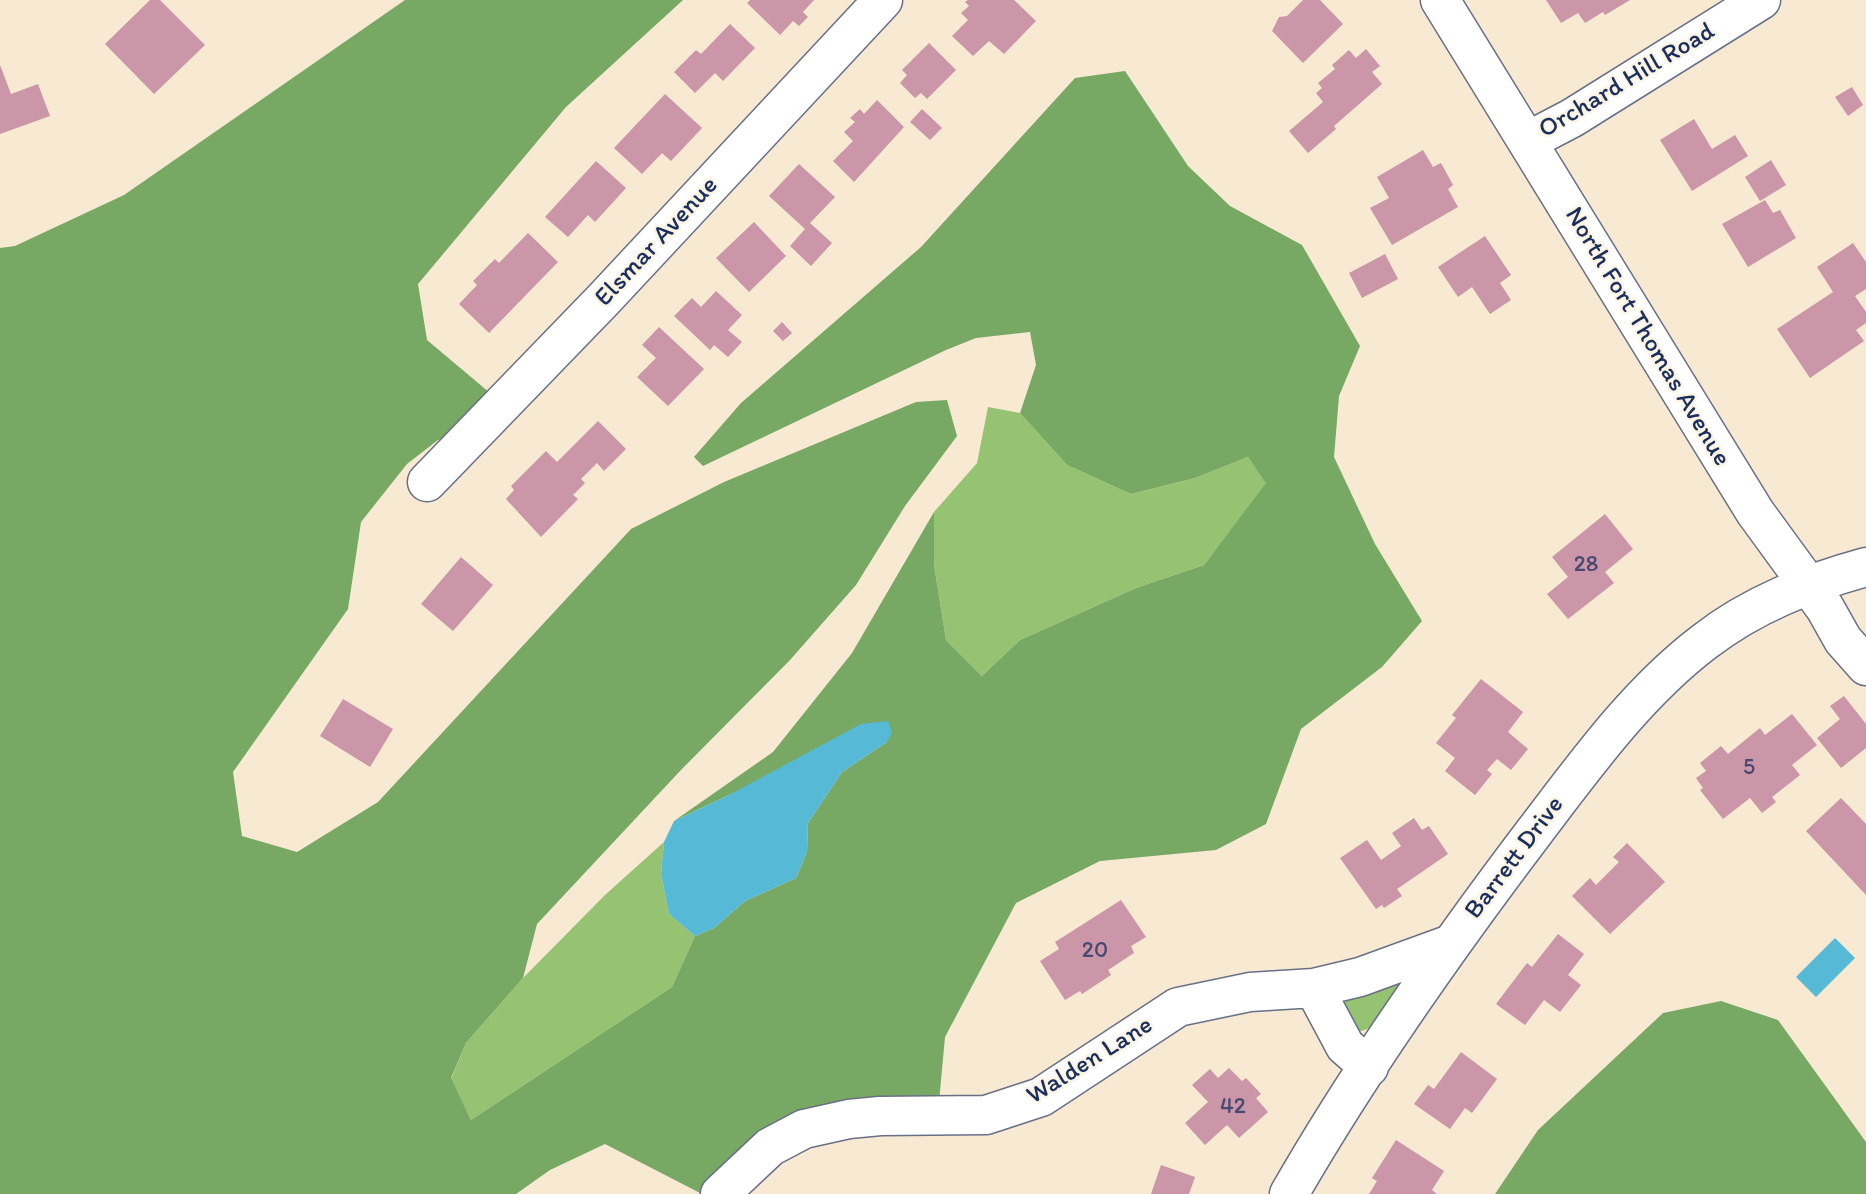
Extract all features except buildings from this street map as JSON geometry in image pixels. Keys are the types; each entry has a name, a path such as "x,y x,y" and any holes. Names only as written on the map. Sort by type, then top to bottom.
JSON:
{"street":[{"name":"Elsmar Avenue","path":"428,482 604,299 883,0"},
{"name":"North Fort Thomas Avenue","path":"1440,0 1755,512 1825,608 1843,640 1866,666"},
{"name":"Orchard Hill Road","path":"1528,141 1572,118 1761,0"},
{"name":"Barrett Drive","path":"1289,1194 1448,945 1601,744 1671,669 1706,640 1805,584 1866,566"},
{"name":"Walden Lane","path":"720,1194 770,1147 804,1129 849,1119 880,1116 986,1115 1041,1097 1178,1007 1250,992 1314,988 1360,977 1448,945"},
{"path":"1314,988 1345,1046 1369,1066"}],"green space":[{"path":"405,0 683,0 566,107 418,284 427,340 490,393 450,438 438,440 407,464 361,522 348,609 233,772 242,836 297,852 378,802 631,529 724,482 916,402 947,400 957,436 905,506 856,585 790,660 680,771 537,924 523,978 466,1043 451,1078 471,1120 672,987 695,936 714,928 745,901 796,878 807,852 808,823 842,772 887,742 729,795 674,821 773,752 852,653 934,512 934,565 946,640 982,676 1020,640 1136,588 1204,565 1266,483 1248,457 1195,478 1131,494 1067,465 1020,413 1036,365 1030,332 976,338 703,466 694,457 741,403 921,247 1075,78 1125,71 1188,166 1230,206 1302,245 1360,346 1339,396 1334,457 1375,544 1422,621 1382,667 1301,729 1266,824 1216,850 1100,861 1016,903 945,1037 939,1102 789,1118 700,1193 605,1144 550,1170 516,1194 0,1194 0,248 15,246 124,195"},
{"path":"988,407 1020,413 1067,465 1131,494 1195,478 1248,457 1267,483 1204,565 1136,588 1020,640 982,676 946,640 934,565 934,512 977,463"},
{"path":"664,842 661,874 669,914 695,936 672,987 471,1120 451,1079 466,1043 523,978 605,895"},
{"path":"1397,977 1405,983 1383,1015 1369,1028 1353,1030 1342,1004 1351,995"},
{"path":"1721,1001 1778,1020 1866,1142 1866,1194 1495,1194 1538,1130 1663,1013"}],"water":[{"path":"888,721 892,732 887,742 842,772 808,823 807,852 796,878 745,901 714,928 695,936 669,914 661,874 664,842 674,821 729,795 861,724"},
{"path":"1835,938 1855,958 1816,997 1796,977"}]}
